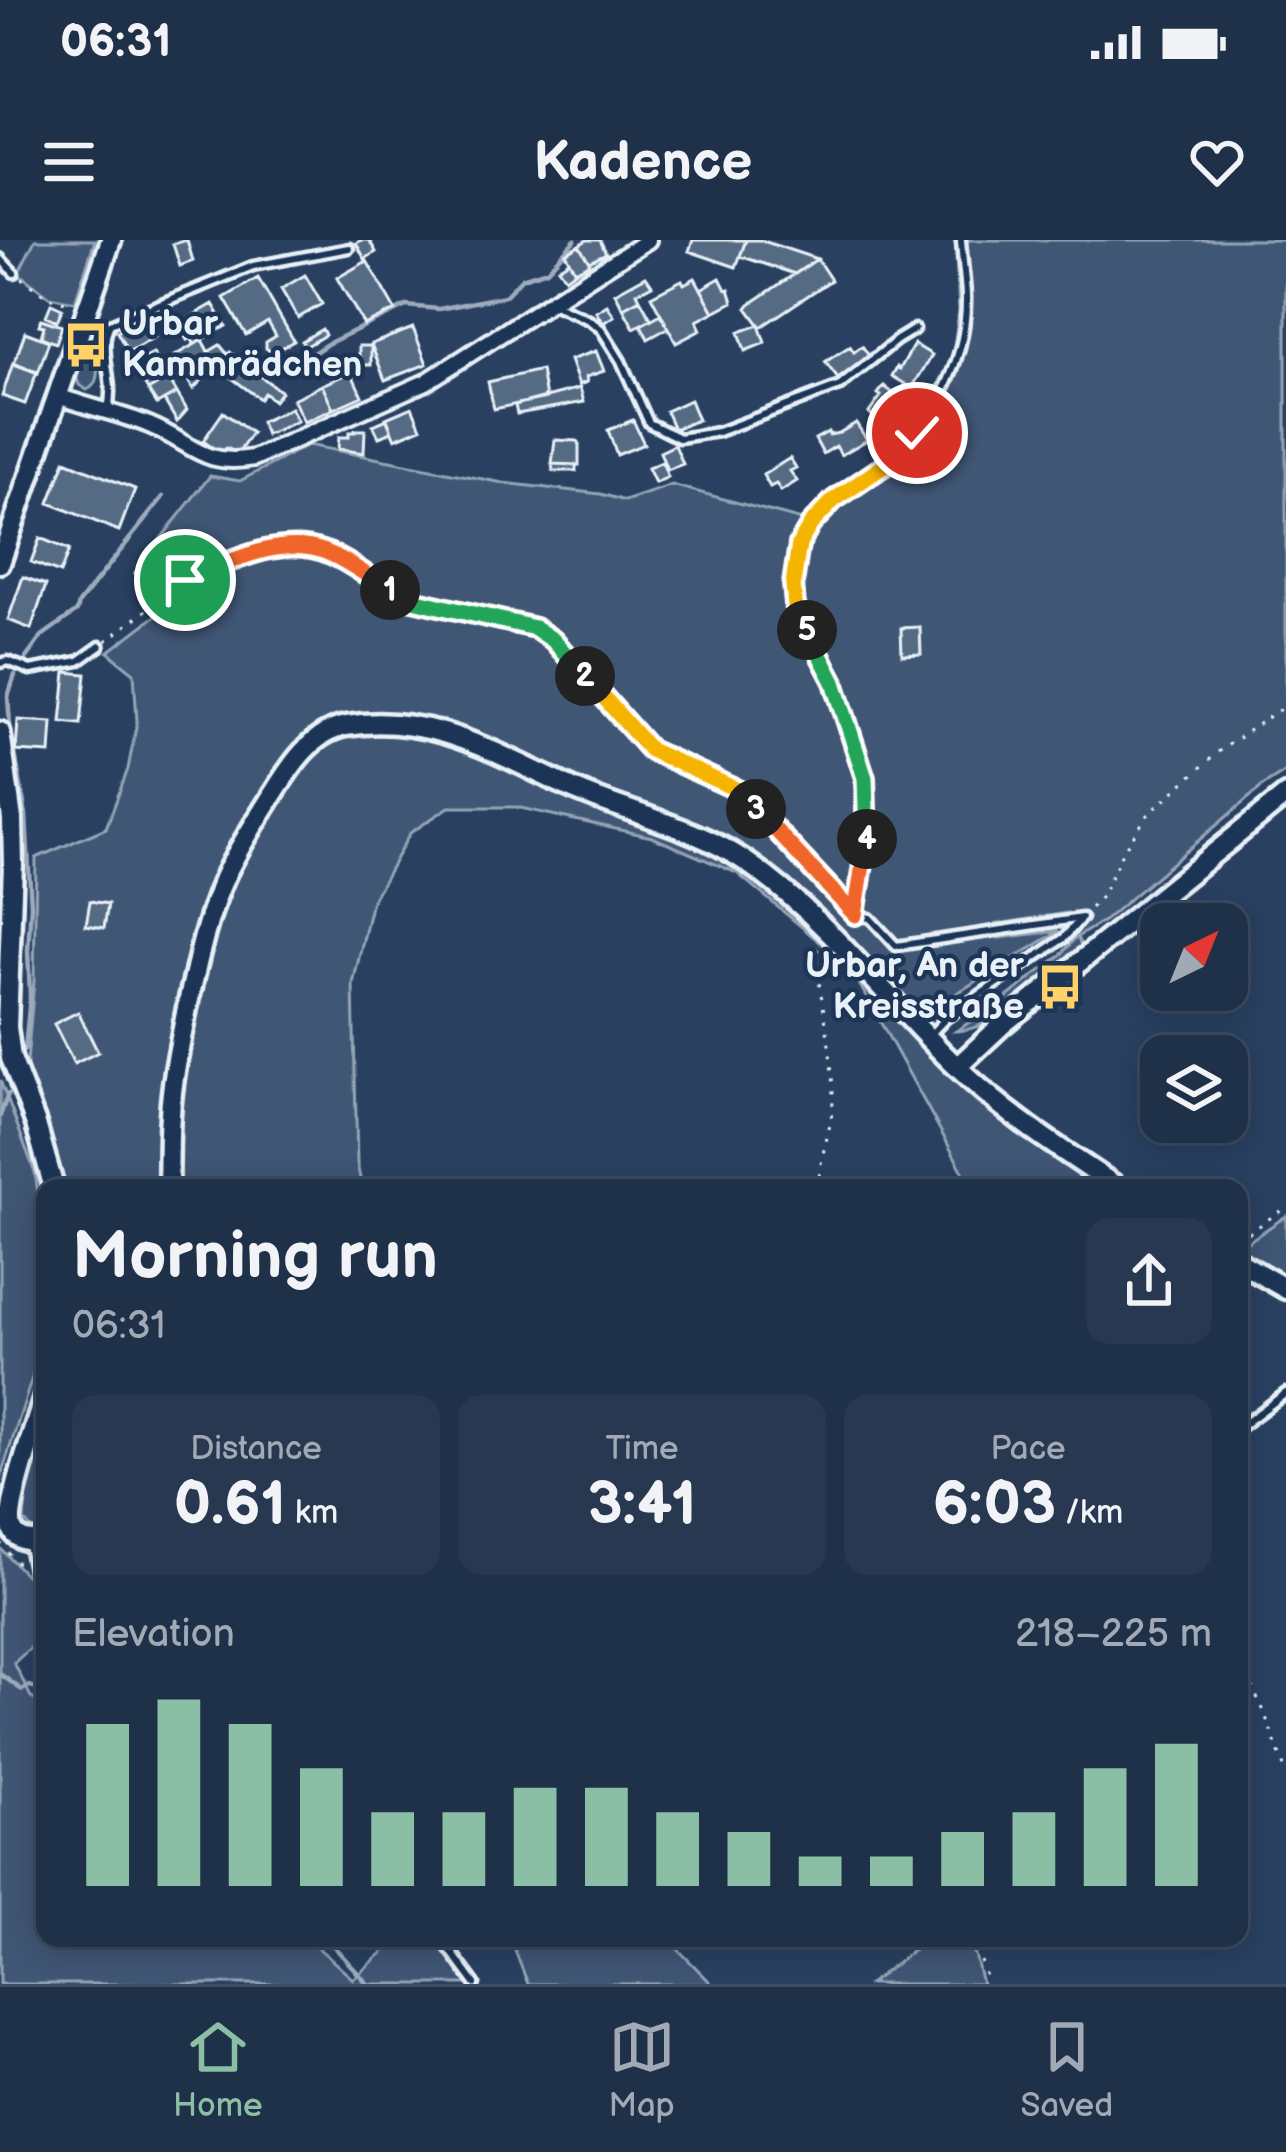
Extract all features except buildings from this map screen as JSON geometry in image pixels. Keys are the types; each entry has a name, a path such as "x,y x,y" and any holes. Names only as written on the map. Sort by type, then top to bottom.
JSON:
{"street":[{"path":"0,563 111,240"},
{"path":"58,396 152,426 208,458 228,463 254,458 426,382 648,240"},
{"path":"168,1179 174,1075 195,971 211,910 238,850 309,746 345,727 384,724 436,730 470,740 579,791 703,838 743,860 829,933 1004,1110 1106,1179"},
{"path":"0,732 12,819 7,1027 11,1058 37,1124 52,1179"},
{"path":"957,1067 1003,1024 1286,796"},
{"path":"1248,1267 1286,1289"},
{"path":"36,1424 11,1508 12,1528 19,1537 36,1540"}],"lane":[{"path":"961,240 966,298 960,356 917,433 891,461 834,500 811,524 799,544 795,606 834,682 865,778 867,838 855,915 870,918 896,946 1082,918"},
{"path":"106,412 112,392 105,341 110,324 254,266 349,248"},
{"path":"0,258 14,273"},
{"path":"553,299 559,307 601,329 649,423 679,438 718,432 840,386 915,329"},
{"path":"0,663 8,661 31,670 80,661 100,646"},
{"path":"928,1037 946,1018 1064,938 1082,918"},
{"path":"1248,1421 1286,1393"},
{"path":"36,1540 30,1562 36,1572"},
{"path":"448,1947 476,1984"}],"path":[{"path":"14,273 48,298 74,305"},
{"path":"100,646 185,580 248,555 287,546 323,550 404,598 518,622 553,640 650,750 740,791 855,915"},
{"path":"1082,918 1104,893 1122,852 1148,815 1218,752 1286,705"},
{"path":"818,1179 833,1094 814,955 829,933"},
{"path":"1248,1234 1286,1208"},
{"path":"0,1544 16,1562 30,1562"},
{"path":"1248,1679 1286,1772"},
{"path":"977,1947 988,1984"}],"shaded area":[{"path":"35,240 95,240 75,302 49,297 18,273"},
{"path":"955,240 1286,240 1286,771 1105,920 1077,937 1085,953 1005,1012 956,1031 1061,955 1076,937 1067,913 997,924 999,938 1059,931 939,1004 908,1033 1021,1137 1087,1179 967,1179 850,967 737,873 652,837 516,807 449,807 410,833 372,901 353,984 360,1179 61,1179 26,1074 34,981 36,858 106,828 128,769 137,722 134,673 108,652 200,582 159,541 210,476 240,481 308,445 625,501 672,485 806,521 886,456 912,428 953,355 959,310"},
{"path":"93,344 97,376 87,390 79,385 77,368"},
{"path":"0,1080 36,1179 36,1365 0,1479"},
{"path":"1286,1216 1286,1280 1248,1258 1248,1242"},
{"path":"36,1447 36,1534 24,1520"},
{"path":"0,1548 36,1586 36,1642 14,1663 36,1701 36,1947 317,1947 353,1979 389,1947 442,1947 469,1984 0,1984"},
{"path":"514,1947 676,1947 712,1984 528,1984"},
{"path":"917,1947 971,1947 982,1984 869,1984"}],"waterway":[{"path":"259,371 292,367 327,344 406,306 439,309 505,296 522,278 547,270 575,240"},
{"path":"26,658 42,636 77,611 163,497"},
{"path":"15,675 8,697 26,815 31,906 25,1050"},
{"path":"0,1116 8,1094"},
{"path":"0,1674 22,1690 36,1688"},
{"path":"334,1947 368,1984"}],"place":[{"name":"Urbar Kammrädchen","path":"86,345"},
{"name":"Urbar, An der Kreisstraße","path":"1060,987"}],"route":[{"path":"185,580 248,555 287,546 323,550 404,598 535,628 553,640 650,750 740,791 855,915 867,838 865,778 834,682 795,606 795,566 799,544 811,524 834,500 891,461 917,433"}]}
